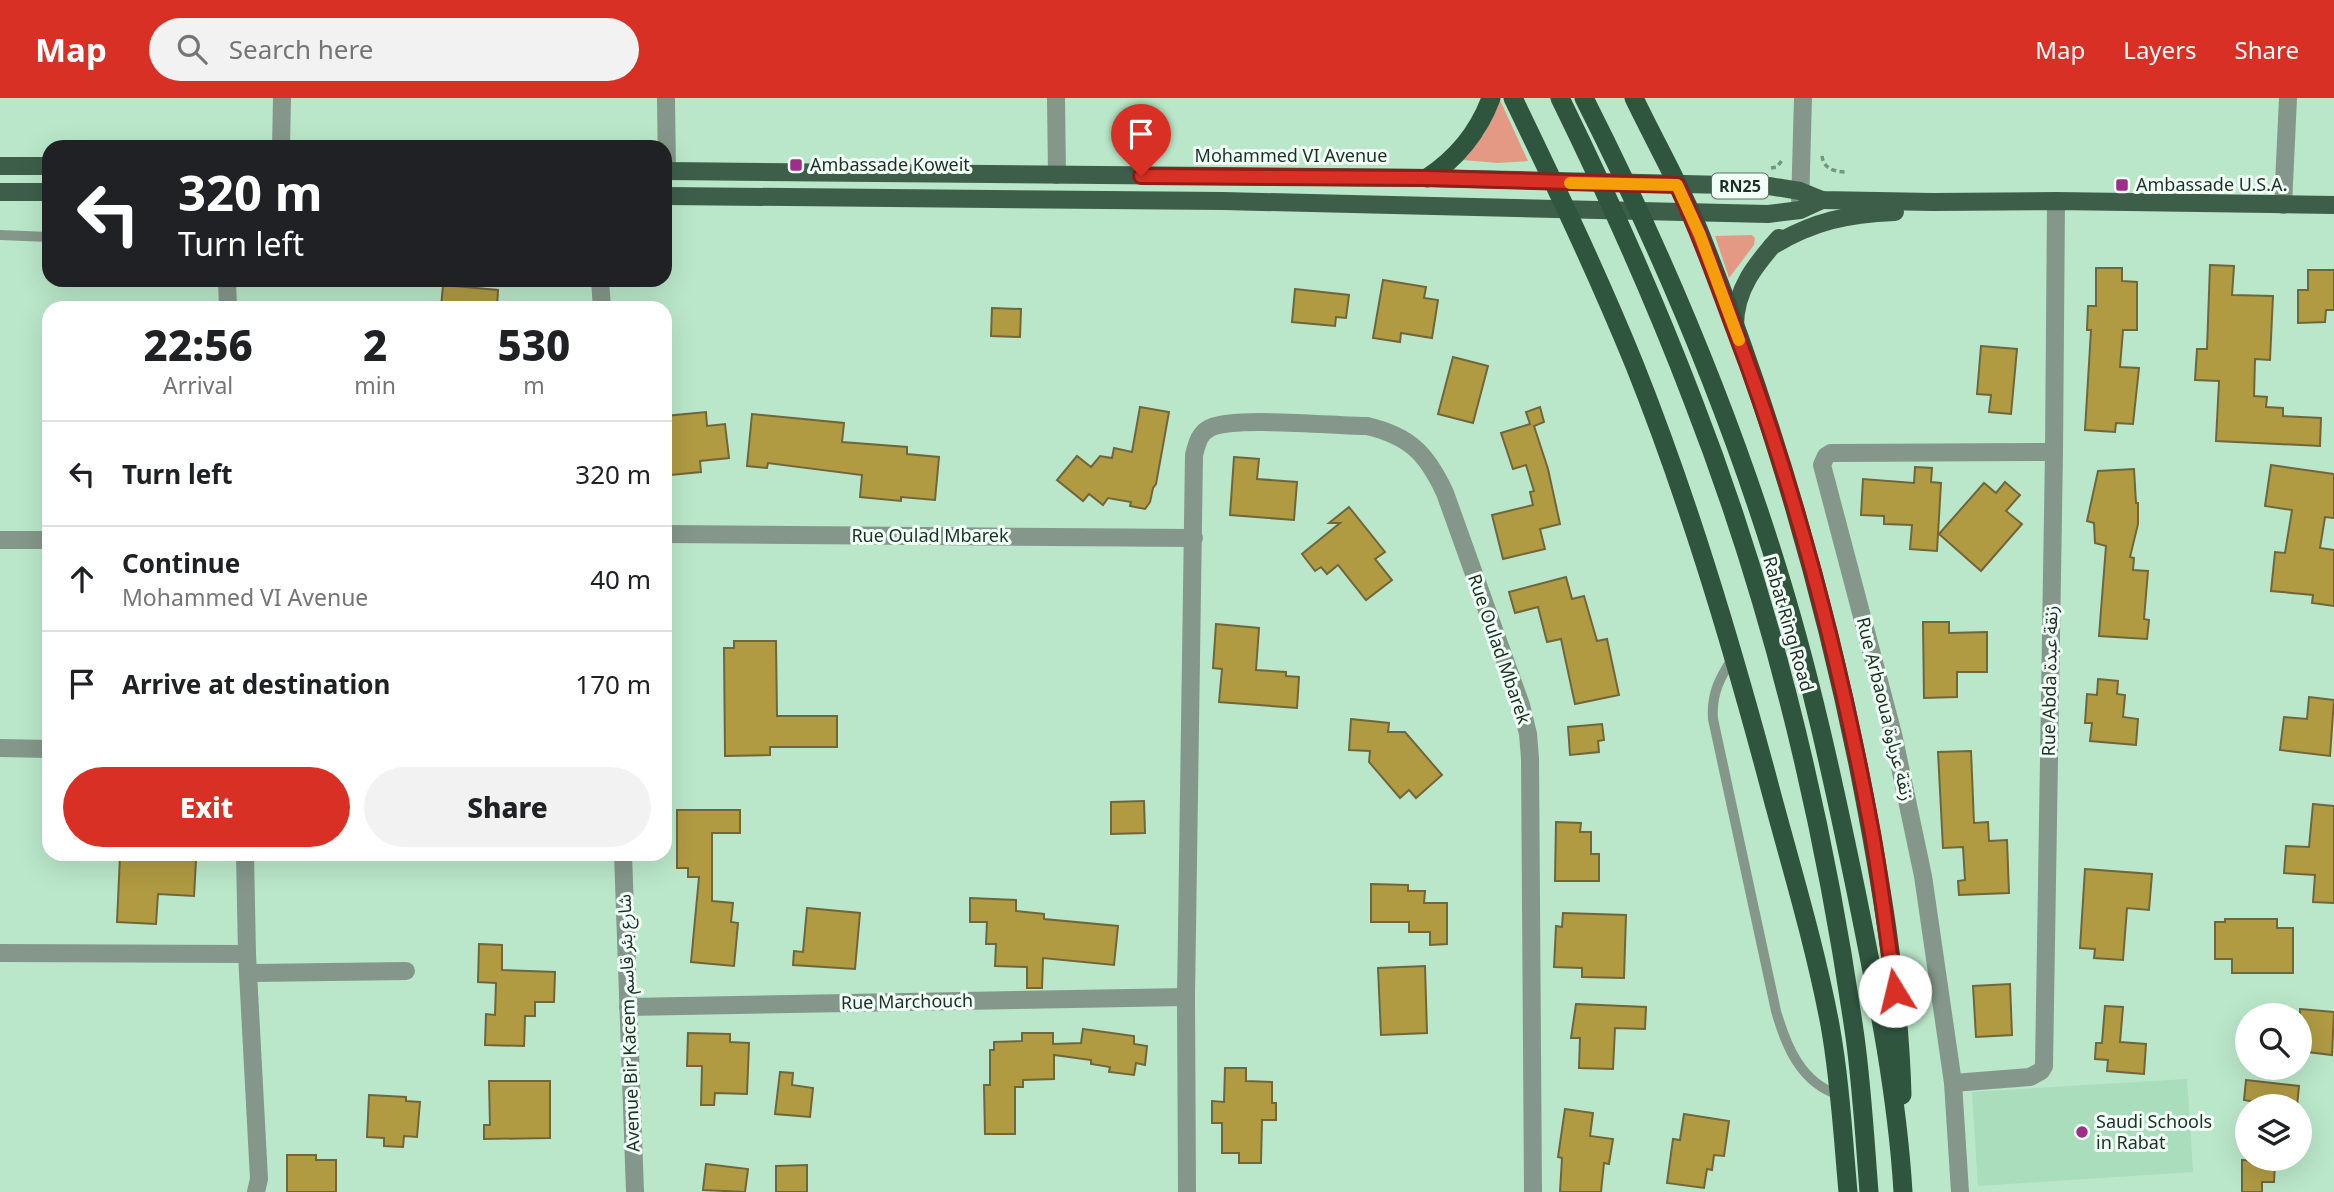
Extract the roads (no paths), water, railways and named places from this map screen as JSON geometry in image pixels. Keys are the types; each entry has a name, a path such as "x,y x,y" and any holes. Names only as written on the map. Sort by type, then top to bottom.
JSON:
{"highway":[{"path":"1427,178 1440,170 1464,146 1491,98"},
{"path":"1513,98 1554,182 1636,369 1674,472 1734,656 1813,947 1830,1027 1848,1192"},
{"name":"Rabat Ring Road","path":"1560,98 1623,230 1688,387 1724,485 1778,660 1821,839 1844,967 1856,1040 1868,1192"},
{"name":"Rabat Ring Road","path":"1584,98 1647,226 1680,302 1747,475 1776,563 1801,652 1844,832 1884,1039 1903,1192"},
{"path":"1633,98 1690,213 1735,330 1775,441 1821,597 1871,830 1899,1025 1901,1162"}],"main road":[{"path":"0,166 42,166"},
{"name":"Mohammed VI Avenue","path":"672,171 1427,178 1677,185"},
{"name":"RN25","path":"1677,185 1769,186 1800,191 1822,200 2334,205"},
{"path":"0,192 42,192"},
{"name":"RN25","path":"672,196 1237,201 1768,214 1800,210 1822,200"},
{"path":"1772,246 1795,233 1844,216 1911,211 1933,202"},
{"path":"1735,330 1736,308 1742,288 1800,210"}],"street":[{"path":"281,140 282,98"},
{"path":"666,98 666,140"},
{"path":"1056,98 1057,175"},
{"path":"1800,210 1803,98"},
{"path":"2283,205 2288,98"},
{"name":"Rue Abda زنقة عبدة","path":"1953,1083 2030,1077 2041,1071 2043,1066 2056,201"},
{"name":"Rue Oulad Mbarek","path":"1187,1192 1186,997 1194,455 1202,433 1211,427 1237,423 1367,426 1404,439 1423,454 1436,472 1516,692 1528,734 1533,1192"},
{"name":"Rue Arbaoua زنقة عرباوة","path":"1960,1192 1953,1083 1928,908 1911,813 1822,465 1826,456 1831,453 2054,452"},
{"name":"Rue Oulad Mbarek","path":"672,534 1194,538"},
{"path":"0,540 42,540"},
{"path":"0,748 42,749"},
{"path":"245,861 247,954 259,1179 256,1192"},
{"name":"Avenue Bir Kacem شارع بئر قاسم","path":"623,861 635,1192"},
{"path":"0,953 247,954"},
{"path":"248,972 406,971"},
{"name":"Rue Marchouch","path":"628,1007 1186,997"}],"lane":[{"path":"0,235 42,237"},
{"path":"1734,656 1716,686 1713,719 1776,1011 1787,1043 1804,1071 1820,1087 1839,1095"}],"place":[{"name":"Ambassade Koweit","path":"796,165"},
{"name":"Ambassade U.S.A.","path":"2122,185"},
{"name":"Saudi Schools in Rabat","path":"2082,1132"}]}
